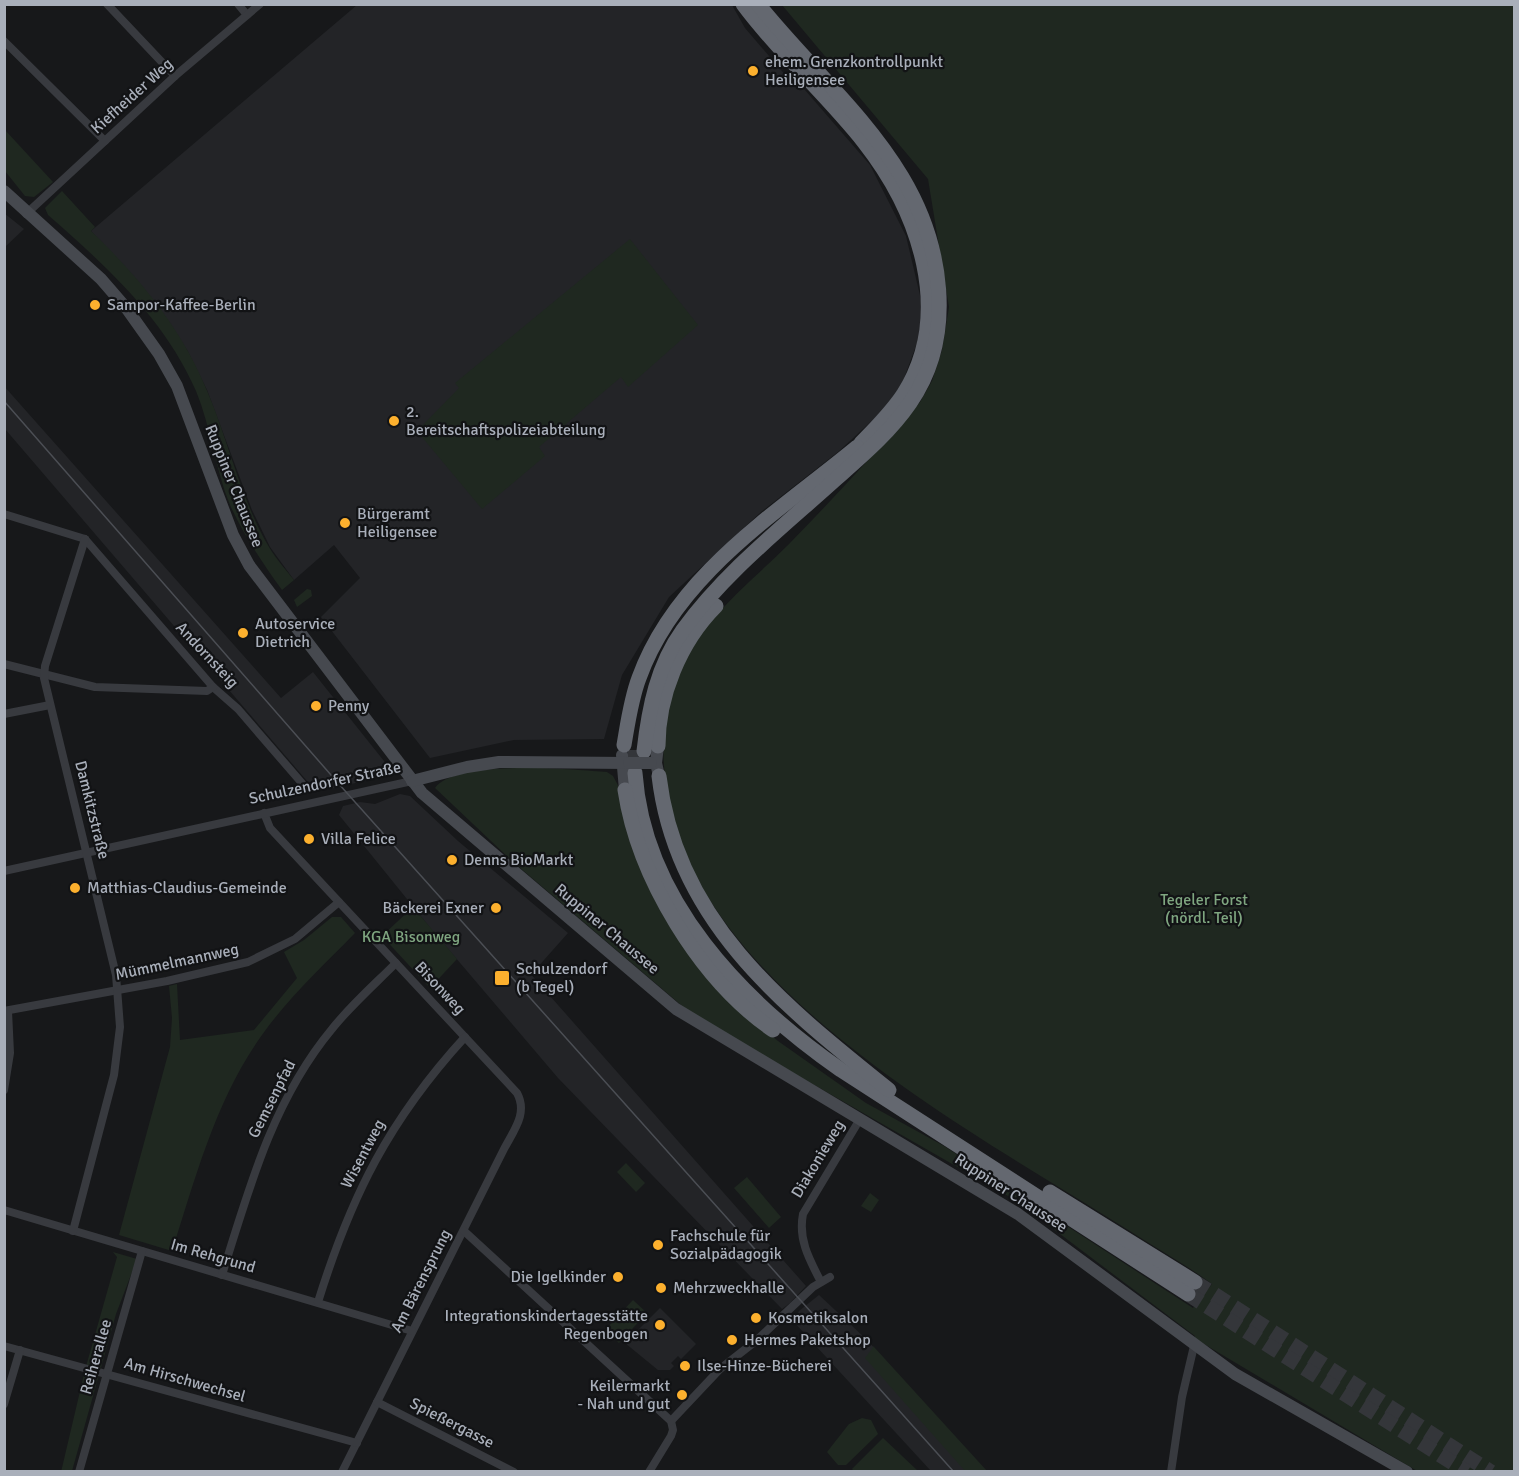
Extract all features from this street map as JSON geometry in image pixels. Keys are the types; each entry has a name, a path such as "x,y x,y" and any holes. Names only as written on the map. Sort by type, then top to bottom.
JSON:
{"highway":[{"path":"744,4 766,34 845,119 878,161 907,212 923,258 928,308 921,354 903,395 863,448 711,611 680,658 668,685 660,717 642,761 665,815 681,864 696,894 724,935 781,998 889,1090 1191,1288 930,1128 810,1049 773,1019 729,974 692,926 661,871 640,811 642,761 640,711 650,675 677,624 725,568 863,448 911,402 926,376 935,350 939,321 939,280 935,261 913,197 887,153 758,4"},
{"path":"625,790 638,842 657,887 686,936 731,995 760,1021 874,1099 930,1128"}],"street":[{"path":"107,4 175,76"},
{"path":"238,4 247,15"},
{"name":"Kiefheider Weg","path":"26,214 175,76 260,4"},
{"path":"4,41 105,141"},
{"name":"Ruppiner Chaussee","path":"4,191 26,214 101,279 146,335 177,386 239,548 262,584 412,781 449,819 676,1009 1018,1214 1194,1346 1248,1382 1407,1472"},
{"path":"4,514 85,539"},
{"name":"Damkitzstraße","path":"73,1231 114,1074 120,1028 118,990 50,705 45,673 85,539"},
{"name":"Andornsteig","path":"85,539 213,687 238,709 307,789"},
{"path":"4,663 95,687 207,690 213,687"},
{"path":"4,714 50,705"},
{"path":"625,790 642,761"},
{"name":"Schulzendorfer Straße","path":"4,871 467,767 499,762 642,761"},
{"name":"Bisonweg","path":"264,813 270,828 517,1093 523,1103"},
{"name":"Mümmelmannweg","path":"6,1011 233,966 261,957 313,926 339,902"},
{"name":"Gemsenpfad","path":"222,1275 260,1159 284,1100 332,1029 355,1002 396,963"},
{"path":"4,1090 10,1053 6,1011"},
{"name":"Wisentweg","path":"318,1302 355,1203 380,1149 408,1105 465,1037"},
{"name":"Am Bärensprung","path":"342,1472 523,1111 523,1103"},
{"name":"Diakonieweg","path":"821,1282 802,1239 800,1230 802,1214 860,1119"},
{"name":"Im Rehgrund","path":"4,1210 412,1331"},
{"path":"464,1231 671,1421 673,1430 671,1436 649,1472"},
{"name":"Reiherallee","path":"79,1472 142,1251"},
{"path":"671,1421 720,1369 821,1282 831,1277"},
{"name":"Am Hirschwechsel","path":"4,1346 357,1443"},
{"path":"1171,1472 1182,1397 1194,1346"},
{"path":"4,1404 20,1350"},
{"name":"Spießergasse","path":"377,1402 514,1472"}],"shaded area":[{"path":"357,5 732,5 745,28 787,77 798,82 870,165 906,236 923,308 917,343 903,381 889,405 838,452 761,512 669,597 622,675 604,739 514,740 430,758 321,617 360,578 334,545 294,580 270,547 252,510 207,390 187,350 145,290 91,231"},
{"path":"4,213 24,229 5,247 4,247"},
{"path":"4,386 281,698 313,672 388,766 385,776 330,789 313,788 5,429"},
{"path":"400,794 410,796 458,841 568,933 536,969 528,971 806,1286 790,1303 782,1309 558,1078 432,930 339,815 343,806 360,802 375,804"},
{"path":"819,1295 866,1339 986,1471 931,1471 793,1321 799,1311"},
{"name":"Integrationskindertagesstätte Regenbogen","path":"660,1308 696,1344 681,1359 678,1356 671,1363 674,1366 670,1370 658,1370 625,1343"}],"green space":[{"name":"Tegeler Forst (nördl. Teil)","path":"782,5 1514,5 1514,1471 1417,1471 1194,1338 1195,1336 1015,1200 694,1016 512,861 435,788 447,779 489,769 543,768 607,772 613,776 737,1007 778,1041 866,1103 944,1146 1193,1308 1212,1284 1006,1155 930,1105 856,1051 787,992 730,929 688,860 666,786 663,754 668,705 685,659 695,642 719,612 806,527 920,402 932,381 942,350 949,307 928,179"},
{"path":"5,130 53,182 34,197 25,196 5,171"},
{"path":"62,191 95,227 91,231 138,281 180,337 210,398 258,527 272,551 294,580 282,590 254,549 230,505 196,391 168,340 112,274 48,215 45,208"},
{"path":"630,239 698,325 628,387 621,377 539,447 545,456 482,509 417,431 459,388 455,383"},
{"path":"307,589 311,590 312,596 297,607 294,600"},
{"name":"KGA Bisonweg","path":"413,907 457,959 430,988 382,936"},
{"path":"332,917 341,917 355,933 283,1008 246,1060 232,1085 209,1139 172,1251 119,1235 170,1047 172,1018 169,986 177,984 180,1040 254,1030 297,978 284,952 304,940"},
{"path":"626,1163 645,1183 636,1192 617,1172"},
{"path":"747,1177 781,1217 769,1228 734,1188"},
{"path":"870,1193 879,1200 871,1212 861,1206"},
{"path":"113,1252 137,1259 116,1314 72,1471 61,1472 85,1370 117,1257"},
{"path":"633,1300 647,1313 619,1343 605,1330"},
{"path":"874,1346 987,1471 965,1471 865,1358"},
{"path":"862,1418 871,1420 878,1434 846,1465 838,1465 827,1452 849,1424"},
{"path":"883,1438 918,1471 854,1471 852,1469"}],"tunnel":[{"path":"635,750 635,773"},
{"path":"1195,1282 1491,1472"},
{"path":"1188,1294 1467,1472"}],"tram line":[{"path":"4,401 338,783 954,1472"}],"place":[{"name":"ehem. Grenzkontrollpunkt Heiligensee","path":"753,71"},
{"name":"Sampor-Kaffee-Berlin","path":"95,305"},
{"name":"2. Bereitschaftspolizeiabteilung","path":"394,421"},
{"name":"Bürgeramt Heiligensee","path":"345,523"},
{"name":"Autoservice Dietrich","path":"243,633"},
{"name":"Penny","path":"316,706"},
{"name":"Villa Felice","path":"309,839"},
{"name":"Denns BioMarkt","path":"452,860"},
{"name":"Matthias-Claudius-Gemeinde","path":"75,888"},
{"name":"Bäckerei Exner","path":"496,908"},
{"name":"Schulzendorf (b Tegel)","path":"502,978"},
{"name":"Fachschule für Sozialpädagogik","path":"658,1245"},
{"name":"Die Igelkinder","path":"618,1277"},
{"name":"Mehrzweckhalle","path":"661,1288"},
{"name":"Kosmetiksalon","path":"756,1318"},
{"name":"Integrationskindertagesstätte Regenbogen","path":"660,1325"},
{"name":"Hermes Paketshop","path":"732,1340"},
{"name":"Ilse-Hinze-Bücherei","path":"685,1366"},
{"name":"Keilermarkt - Nah und gut","path":"682,1395"}]}
